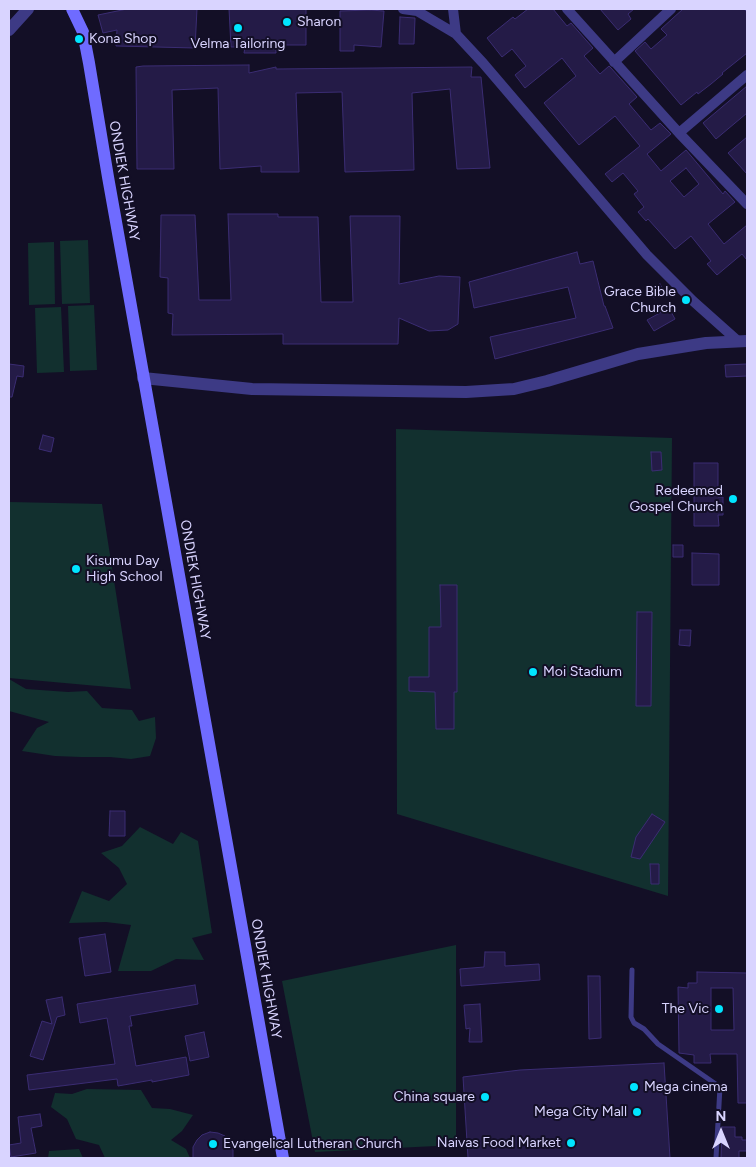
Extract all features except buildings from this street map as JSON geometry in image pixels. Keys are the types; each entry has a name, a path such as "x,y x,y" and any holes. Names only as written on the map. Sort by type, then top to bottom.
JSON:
{"main road":[{"name":"ONDIEK HIGHWAY","path":"72,9 83,32 89,64 143,378 283,1158"}],"street":[{"path":"9,30 28,9"},
{"path":"403,9 417,11 456,34 647,255 693,301 743,342"},
{"path":"453,9 456,34"},
{"path":"567,9 679,133 747,204"},
{"path":"614,62 671,9"},
{"path":"679,133 747,75"},
{"path":"143,378 252,389 466,392 514,388 548,381 638,354 706,343 743,342"}],"lane":[{"path":"632,970 631,1017 634,1023 644,1029 658,1044 720,1087 716,1158"}],"green space":[{"path":"88,240 90,303 62,304 60,241"},
{"path":"54,242 55,304 29,305 28,243"},
{"path":"94,305 97,370 70,371 68,306"},
{"path":"61,307 64,372 37,373 35,308"},
{"name":"Moi Stadium","path":"396,429 672,438 668,896 397,814"},
{"path":"9,502 102,504 131,689 9,678"},
{"path":"9,679 26,689 68,692 87,691 102,708 132,710 139,721 155,717 156,738 150,756 131,759 55,756 22,751 37,728 49,722 9,711"},
{"path":"140,827 173,844 181,832 198,841 212,933 192,938 204,960 176,959 151,971 118,971 131,925 106,922 69,923 82,891 109,901 127,884 119,868 101,853 122,846"},
{"path":"456,945 456,1145 315,1152 282,981"},
{"path":"87,1089 141,1090 152,1108 170,1109 193,1115 182,1131 171,1140 186,1149 190,1158 105,1158 99,1145 76,1139 67,1119 51,1107 55,1093 72,1094"},
{"path":"79,1149 83,1158 48,1158 49,1151"}],"place":[{"name":"Sharon","path":"287,22"},
{"name":"Velma Tailoring","path":"238,28"},
{"name":"Kona Shop","path":"79,39"},
{"name":"Grace Bible Church","path":"686,300"},
{"name":"Redeemed Gospel Church","path":"733,499"},
{"name":"Kisumu Day High School","path":"76,569"},
{"name":"Moi Stadium","path":"533,672"},
{"name":"The Vic","path":"719,1009"},
{"name":"Mega cinema","path":"634,1087"},
{"name":"China square","path":"485,1097"},
{"name":"Mega City Mall","path":"637,1112"},
{"name":"Naivas Food Market","path":"571,1143"},
{"name":"Evangelical Lutheran Church","path":"213,1144"}]}
